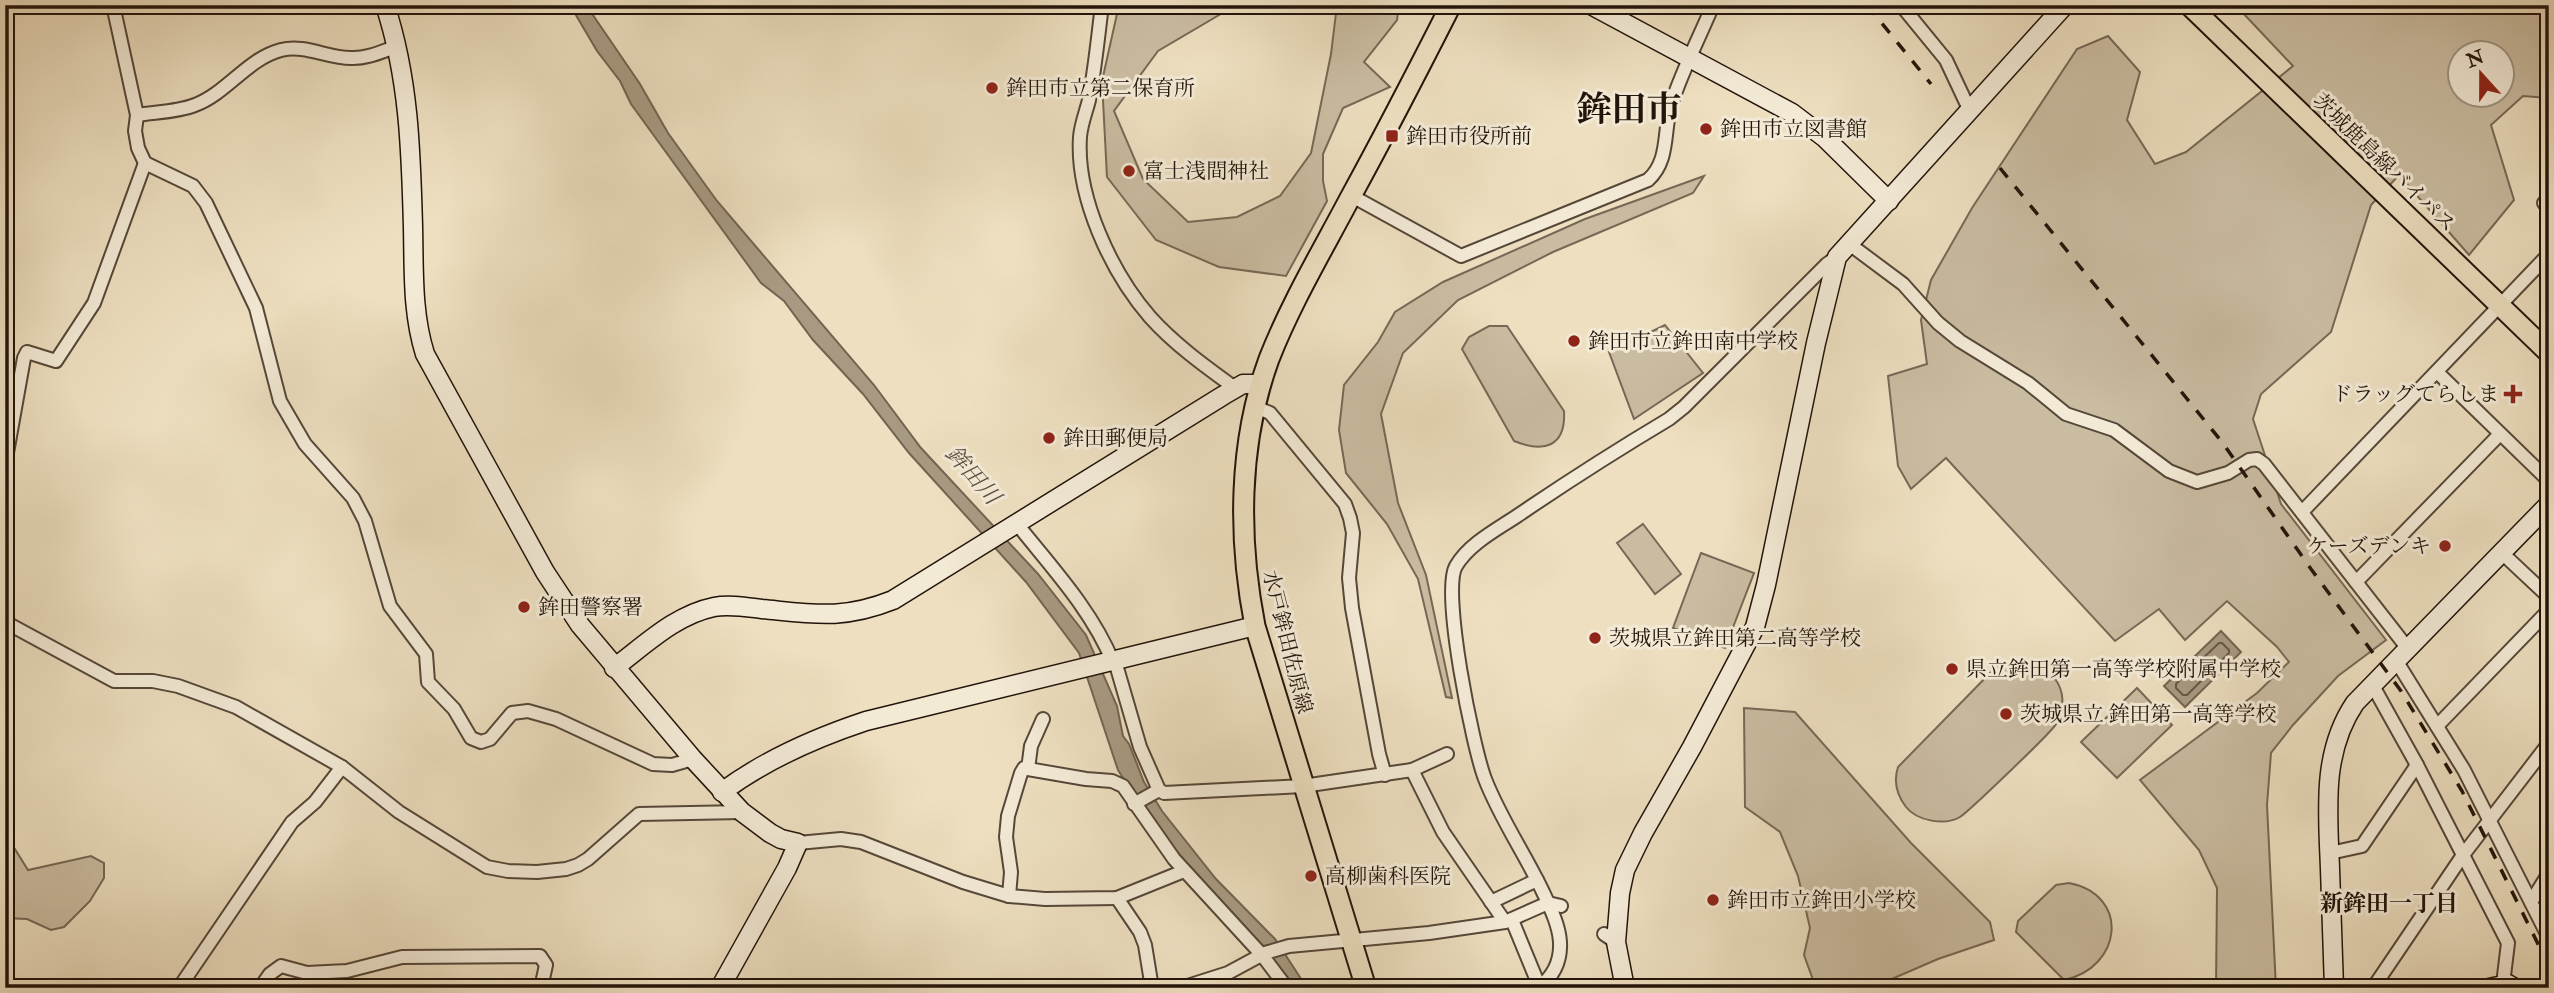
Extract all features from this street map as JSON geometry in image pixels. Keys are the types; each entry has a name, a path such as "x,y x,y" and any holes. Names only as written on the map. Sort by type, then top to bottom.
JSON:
{"main road":[{"name":"水戸鉾田佐原線","path":"1366,988 1255,626 1245,566 1243,525 1246,476 1255,407 1270,358 1298,295 1451,5"},
{"name":"茨城鹿島線バイパス","path":"2189,5 2549,353"}],"street":[{"path":"113,5 136,115 138,148 145,163 193,186 206,203 256,308 280,401 305,444 353,498 365,521 390,606 426,654 428,682 454,709 471,738 481,742 490,739 512,713 528,711 592,734 653,764 672,765 693,760"},
{"path":"385,5 398,46 405,84 415,296 425,354 545,572 580,625 722,792 742,811 781,839 798,843 841,839 861,842 963,882 1009,896 1079,900 1117,898 1184,871"},
{"path":"1102,5 1089,99 1080,135 1088,202 1097,230 1117,271 1150,317 1195,359 1235,388"},
{"path":"1591,5 1792,113 1825,138 1889,201"},
{"path":"1352,196 1461,256 1648,180 1658,170 1665,152 1666,126 1672,104 1713,5"},
{"path":"1900,5 1946,61 1970,111"},
{"path":"1412,770 1443,832 1491,902 1508,921 1539,988 1549,980 1556,968 1560,943 1548,903 1490,792 1477,757 1455,636 1451,583 1453,570 1465,553 1479,541 1684,407 1843,250 2065,5"},
{"path":"136,115 195,105 207,99 248,67 281,50 296,48 350,58 372,55 398,46"},
{"path":"5,464 24,358 27,352 56,361 94,303 145,163"},
{"path":"2549,198 2544,202 2549,208"},
{"path":"1843,250 1903,284 1938,324 2028,383 2066,414 2114,430 2169,471 2197,482 2228,473 2249,460 2257,459 2264,464 2356,582 2403,656 2549,938"},
{"path":"1625,988 1610,938 1630,858 1755,627 1816,343 1843,250"},
{"path":"2302,512 2549,254"},
{"path":"2437,372 2549,481"},
{"path":"614,668 675,622 715,607 734,606 829,615 869,610 893,600 1235,388 1250,383 1261,384"},
{"path":"1255,407 1270,413 1345,504 1353,533 1349,578 1352,608 1385,775"},
{"path":"2356,582 2500,434"},
{"path":"2334,988 2328,791 2333,753 2347,714 2549,504"},
{"path":"1016,525 1083,607 1101,634 1158,791"},
{"path":"2502,553 2549,597"},
{"path":"2437,726 2549,610"},
{"path":"5,622 114,681 153,681 178,686 236,707 342,767 399,812 487,867 537,872 579,865 639,814 742,811"},
{"path":"722,792 773,759 832,733 894,713 1255,626"},
{"path":"2373,686 2417,765 2508,943 2502,987"},
{"path":"1028,769 1031,746 1043,719"},
{"path":"2373,988 2463,855 2549,743"},
{"path":"1136,803 1158,791 1174,794 1303,786 1385,775 1412,770 1447,754"},
{"path":"2330,853 2362,846 2417,765"},
{"path":"178,988 292,822 315,802 342,767"},
{"path":"1009,896 1011,872 1006,837 1008,816 1024,768 1112,781 1123,786 1184,871 1263,954 1287,988"},
{"path":"720,988 787,868 798,843"},
{"path":"2531,902 2549,873"},
{"path":"1491,902 1537,880"},
{"path":"1117,898 1140,932 1145,945 1152,988"},
{"path":"1181,988 1227,973 1263,954 1289,946 1429,933 1508,921 1548,903 1561,906"},
{"path":"260,988 270,974 281,966 307,974 347,971 402,957 540,956 546,965 541,988"}],"shaded area":[{"path":"1119,5 1236,5 1158,51 1114,111 1143,179 1188,222 1237,217 1280,196 1311,153 1331,54 1337,5 1399,5 1397,20 1364,62 1390,87 1343,108 1323,154 1323,181 1327,201 1286,276 1219,267 1156,240 1107,177 1102,81"},
{"path":"2241,5 2549,5 2549,98 2523,96 2516,102 2516,38 2446,38 2446,108 2510,108 2491,125 2514,200 2469,255 2399,175 2371,205 2331,332 2261,394 2253,419 2281,504 2386,640 2338,676 2271,753 2267,805 2276,988 2216,988 2217,888 2199,850 2140,780 2257,693 2289,662 2277,647 2227,601 2185,640 2159,609 2115,641 1946,458 1911,489 1898,466 1888,376 1927,364 1921,320 1931,280 1972,208 2077,49 2108,36 2140,72 2127,120 2155,164 2186,152 2293,66 2240,10"},
{"path":"1704,176 1693,193 1553,252 1458,300 1403,353 1381,414 1398,503 1426,575 1452,698 1446,697 1418,579 1387,524 1346,473 1339,430 1344,385 1378,342 1395,312 1443,282 1585,219"},
{"path":"1665,325 1703,373 1634,419 1609,352"},
{"path":"1489,326 1507,326 1564,411 1561,433 1551,444 1535,446 1514,441 1462,349 1469,337"},
{"path":"1643,524 1681,574 1655,594 1617,543"},
{"path":"1701,553 1754,573 1725,648 1673,628"},
{"path":"2013,661 2038,666 2055,679 2062,699 2056,724 1960,817 1947,821 1931,821 1917,816 1906,807 1898,793 1898,767 1997,666"},
{"path":"2137,688 2172,725 2117,778 2081,742"},
{"path":"1744,708 1795,712 1911,843 1990,922 1994,940 1938,959 1871,988 1816,988 1804,955 1810,928 1798,876 1780,832 1745,807"},
{"path":"8,838 28,870 91,856 104,863 104,878 90,901 64,927 51,930 27,919 5,918 5,839"},
{"path":"2069,883 2089,890 2103,902 2110,916 2112,931 2107,947 2098,961 2083,973 2064,980 2016,932 2018,921 2056,885"}],"water":[{"path":"570,5 586,5 640,84 668,133 717,201 874,385 921,448 1038,574 1086,635 1117,706 1123,736 1129,744 1144,782 1162,811 1216,879 1275,939 1307,988 1291,988 1163,841 1118,770 1079,653 1026,582 909,453 863,394 813,340 784,301 761,283 631,104 620,81 597,51"},
{"path":"2221,631 2241,652 2185,707 2164,686"}],"railway":[{"path":"1867,5 1931,84"},
{"path":"2000,168 2222,442 2401,691 2462,791 2549,966"}],"place":[{"name":"鉾田市立第二保育所","path":"992,88"},
{"name":"鉾田市立図書館","path":"1706,129"},
{"name":"鉾田市役所前","path":"1392,136"},
{"name":"富士浅間神社","path":"1129,171"},
{"name":"鉾田市立鉾田南中学校","path":"1574,341"},
{"name":"ドラッグてらしま","path":"2513,394"},
{"name":"鉾田郵便局","path":"1049,438"},
{"name":"ケーズデンキ","path":"2445,546"},
{"name":"鉾田警察署","path":"524,607"},
{"name":"茨城県立鉾田第二高等学校","path":"1595,638"},
{"name":"県立鉾田第一高等学校附属中学校","path":"1952,669"},
{"name":"茨城県立 鉾田第一高等学校","path":"2006,714"},
{"name":"高柳歯科医院","path":"1311,876"},
{"name":"鉾田市立鉾田小学校","path":"1713,900"}],"district":[{"name":"鉾田市","path":"1629,110"},
{"name":"新鉾田一丁目","path":"2389,903"}],"water label":[{"name":"鉾田川","path":"973,475"}]}
